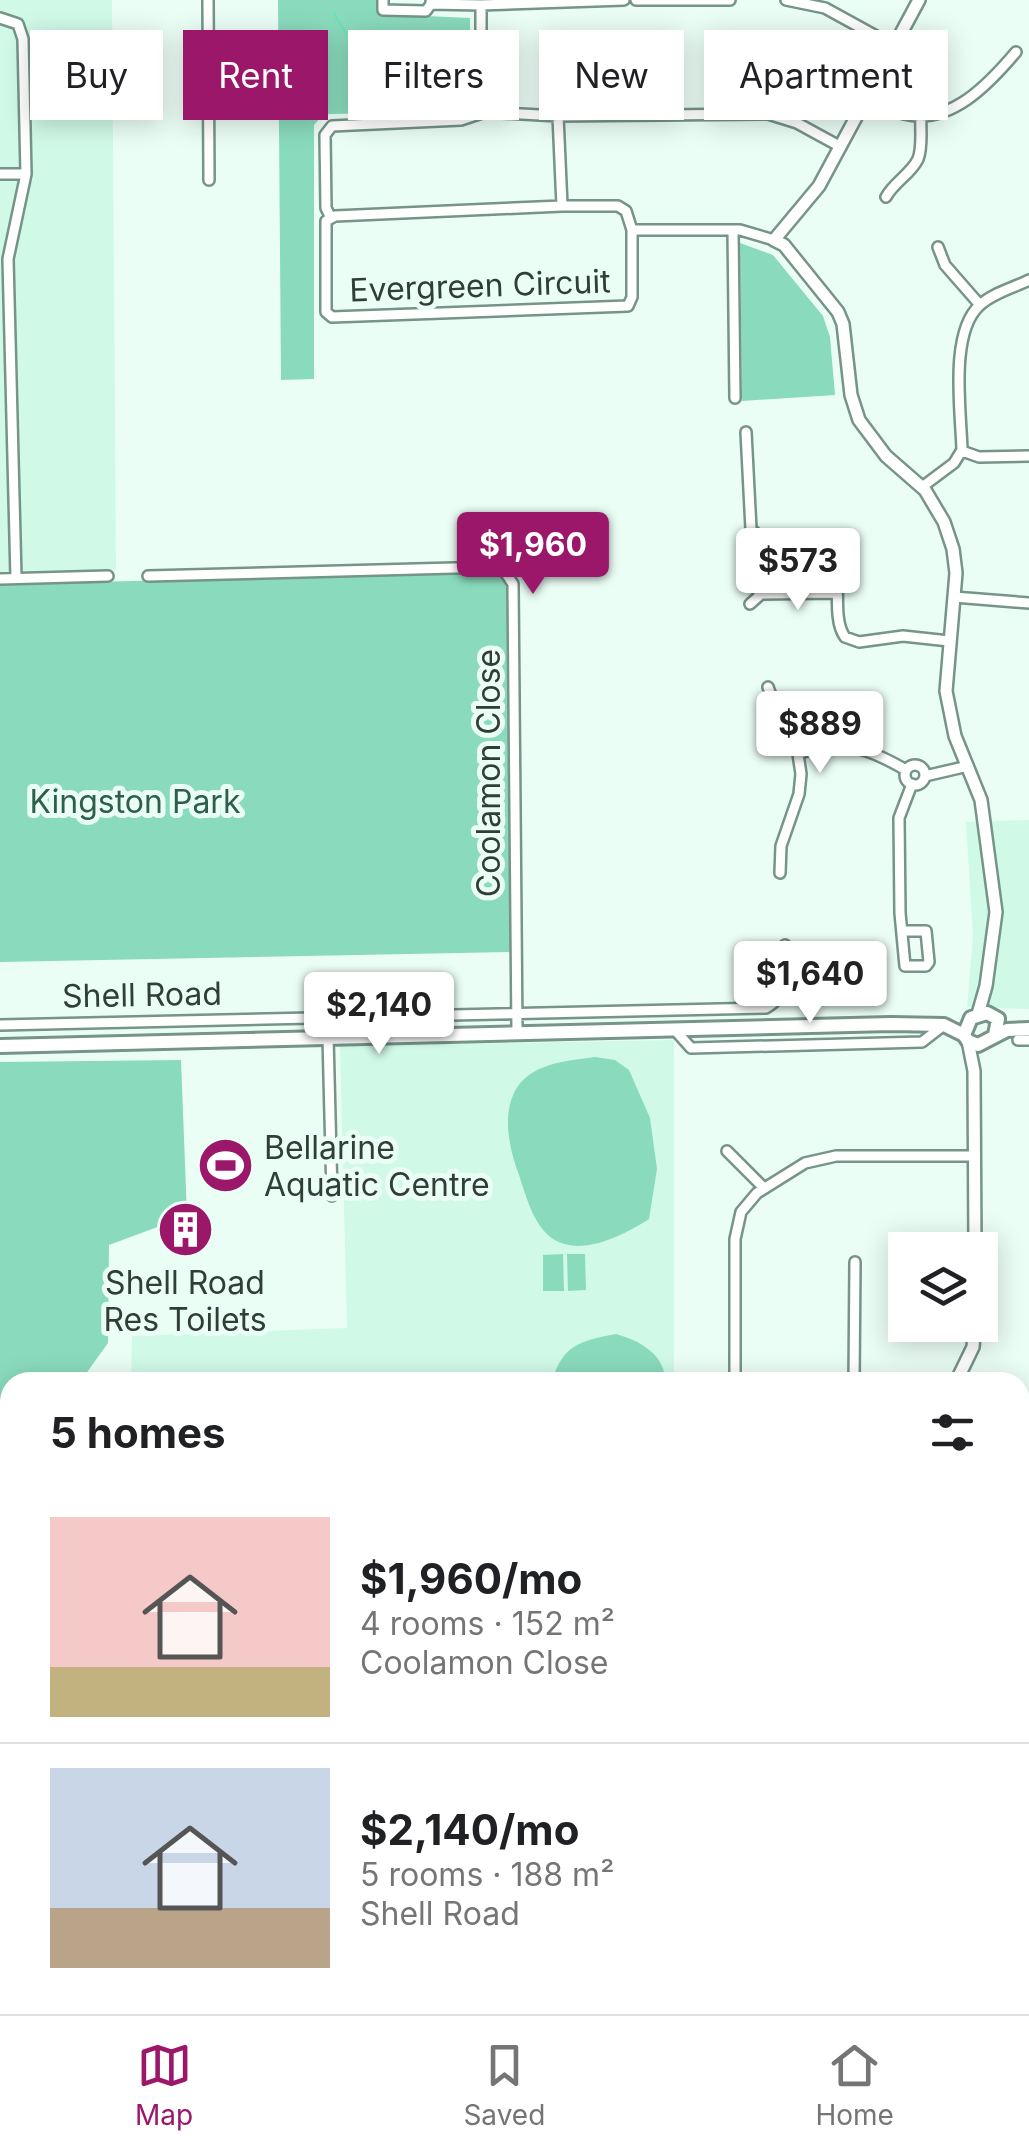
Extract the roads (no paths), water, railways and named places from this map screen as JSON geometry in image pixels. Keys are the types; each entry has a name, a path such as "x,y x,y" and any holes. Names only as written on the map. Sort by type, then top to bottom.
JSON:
{"main road":[{"path":"974,1016 966,1038 978,1045 1007,1030 1029,1029"},
{"name":"Shell Road","path":"891,1024 996,1017"},
{"path":"992,1038 996,1017 1029,1020"},
{"name":"Shell Road","path":"0,1046 891,1024 944,1025 966,1038"}],"street":[{"path":"208,0 209,180"},
{"path":"383,0 383,10 426,11 431,2 480,6 624,0"},
{"path":"636,0 730,0"},
{"path":"786,0 825,8 865,30"},
{"path":"904,30 919,0"},
{"path":"480,6 480,30"},
{"path":"0,18 18,24 23,39 26,174 8,259 6,323 16,578"},
{"path":"948,110 1016,52"},
{"path":"684,115 768,114 797,123 841,147"},
{"path":"330,218 326,208 325,135 332,126 461,120"},
{"path":"558,120 562,206"},
{"path":"774,240 820,186 856,120"},
{"path":"886,197 892,185 918,159 921,120"},
{"path":"0,174 26,174"},
{"name":"Evergreen Circuit","path":"562,206 618,206 626,211 632,230 632,297 628,306 332,316 326,312 326,221 330,218 562,206"},
{"path":"632,230 733,230 758,233 784,246 838,312 843,324 851,395 859,420 886,456 922,488 944,522 953,549 954,597 946,691 950,716 981,800 996,912 986,986 974,1016"},
{"path":"733,230 735,398"},
{"path":"938,248 946,265 980,305"},
{"path":"922,488 954,463 962,451 960,346 966,323 980,305 1029,280"},
{"path":"746,432 751,529 764,541 826,542 836,558 838,626 851,640 903,636 949,640"},
{"path":"962,451 979,457 1029,456"},
{"name":"Coolamon Close","path":"148,576 492,566 505,572 514,584 517,1034"},
{"path":"750,604 759,594 758,575"},
{"path":"0,579 108,576"},
{"path":"759,594 837,592"},
{"path":"954,597 1029,602"},
{"path":"768,688 781,724 798,754 801,785 781,846 780,873"},
{"path":"798,754 843,744 878,754 906,770"},
{"path":"906,770 920,766 925,776"},
{"path":"912,784 921,782 925,776 968,766"},
{"path":"906,770 907,780 912,784"},
{"path":"904,931 922,930 927,934 926,966 906,966 904,931 898,818 912,784"},
{"name":"Shell Road","path":"0,1025 766,1008 776,1002 788,982 786,945"},
{"path":"986,986 996,1017"},
{"path":"681,1029 687,1012"},
{"name":"Shell Road","path":"681,1029 691,1048 922,1042 944,1025"},
{"path":"328,1037 332,1196"},
{"path":"966,1038 974,1071 975,1232"},
{"path":"974,1071 992,1038"},
{"path":"727,1151 764,1188"},
{"path":"735,1372 736,1224 748,1203 764,1188 805,1163 836,1156 975,1156"},
{"path":"854,1372 855,1262"},
{"path":"961,1372 974,1342"}],"waterway":[{"path":"334,13 348,35"}],"place":[{"name":"Bellarine Aquatic Centre","path":"225,1166"},
{"name":"Shell Road Res Toilets","path":"185,1229"}],"park label":[{"name":"Kingston Park","path":"135,802"}]}
